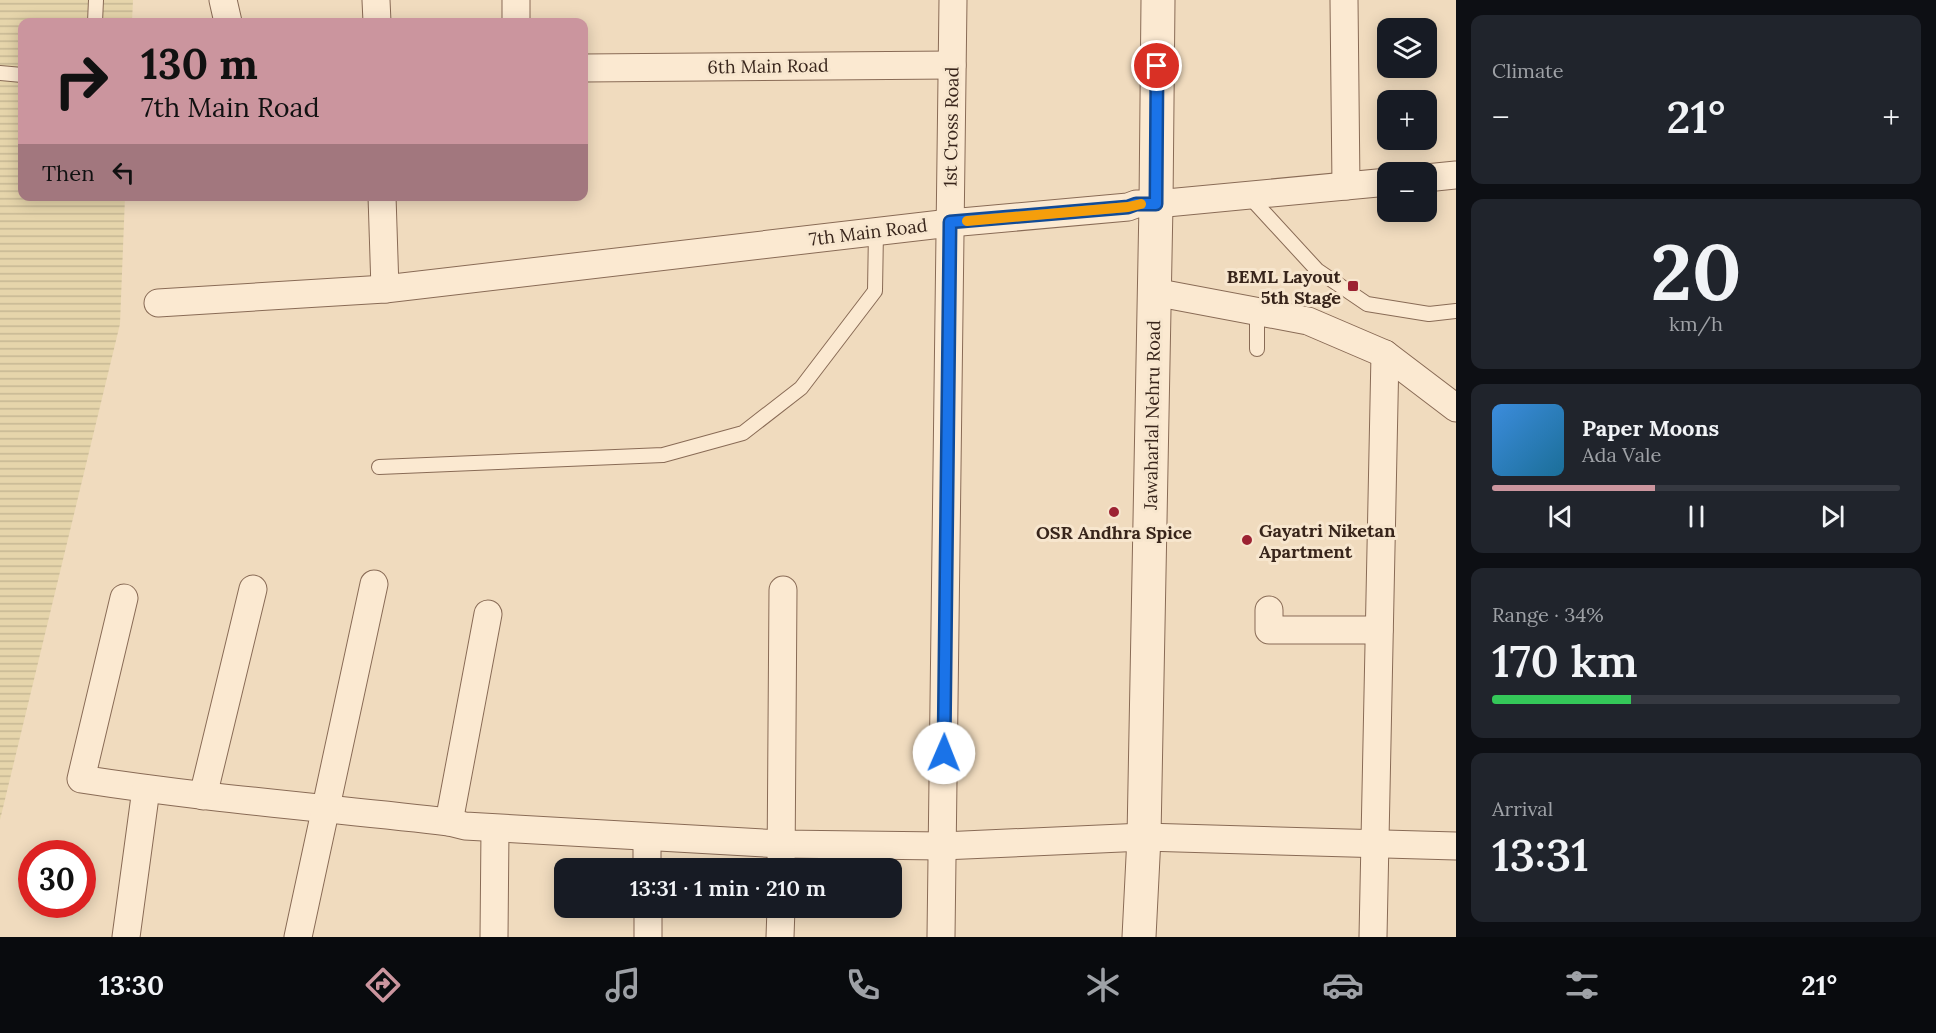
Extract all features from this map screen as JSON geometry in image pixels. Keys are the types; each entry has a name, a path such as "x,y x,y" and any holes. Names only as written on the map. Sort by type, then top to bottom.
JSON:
{"street":[{"path":"223,0 227,18"},
{"path":"376,0 377,18"},
{"path":"516,0 516,18"},
{"name":"1st Cross Road","path":"941,937 953,0"},
{"name":"Jawaharlal Nehru Road","path":"1139,937 1144,837 1158,0"},
{"path":"1344,0 1346,186"},
{"name":"6th Main Road","path":"588,68 952,65"},
{"path":"1437,177 1456,175"},
{"name":"7th Main Road","path":"158,303 385,289 950,222 1377,183"},
{"path":"382,201 385,289"},
{"path":"1154,292 1308,321 1384,354 1456,408"},
{"path":"1373,937 1384,354"},
{"path":"298,937 375,584"},
{"path":"203,796 253,589"},
{"path":"781,856 783,590"},
{"path":"124,598 81,779 203,796 325,807 449,822 465,826 647,837 781,856 1144,837 1456,846"},
{"path":"1269,610 1269,630 1379,630"},
{"path":"449,822 488,614"},
{"path":"126,937 146,789"},
{"path":"494,937 495,829"},
{"path":"647,837 648,858"},
{"path":"648,918 648,937"},
{"path":"780,937 781,918"}],"lane":[{"path":"95,18 96,0"},
{"path":"0,73 18,75"},
{"path":"1248,195 1317,270 1367,304 1429,314 1456,311"},
{"path":"379,467 663,455 743,433 801,388 875,291 876,231"},
{"path":"1257,312 1257,349"}],"shaded area":[{"path":"0,0 133,0 132,18 18,18 18,201 125,201 120,324 0,820"}],"slow traffic":[{"path":"967,221 1141,204"}],"place":[{"name":"BEML Layout 5th Stage","path":"1353,286"},
{"name":"OSR Andhra Spice","path":"1114,512"},
{"name":"Gayatri Niketan Apartment","path":"1247,540"}],"route":[{"path":"944,753 950,222 1156,204 1157,66"}]}
